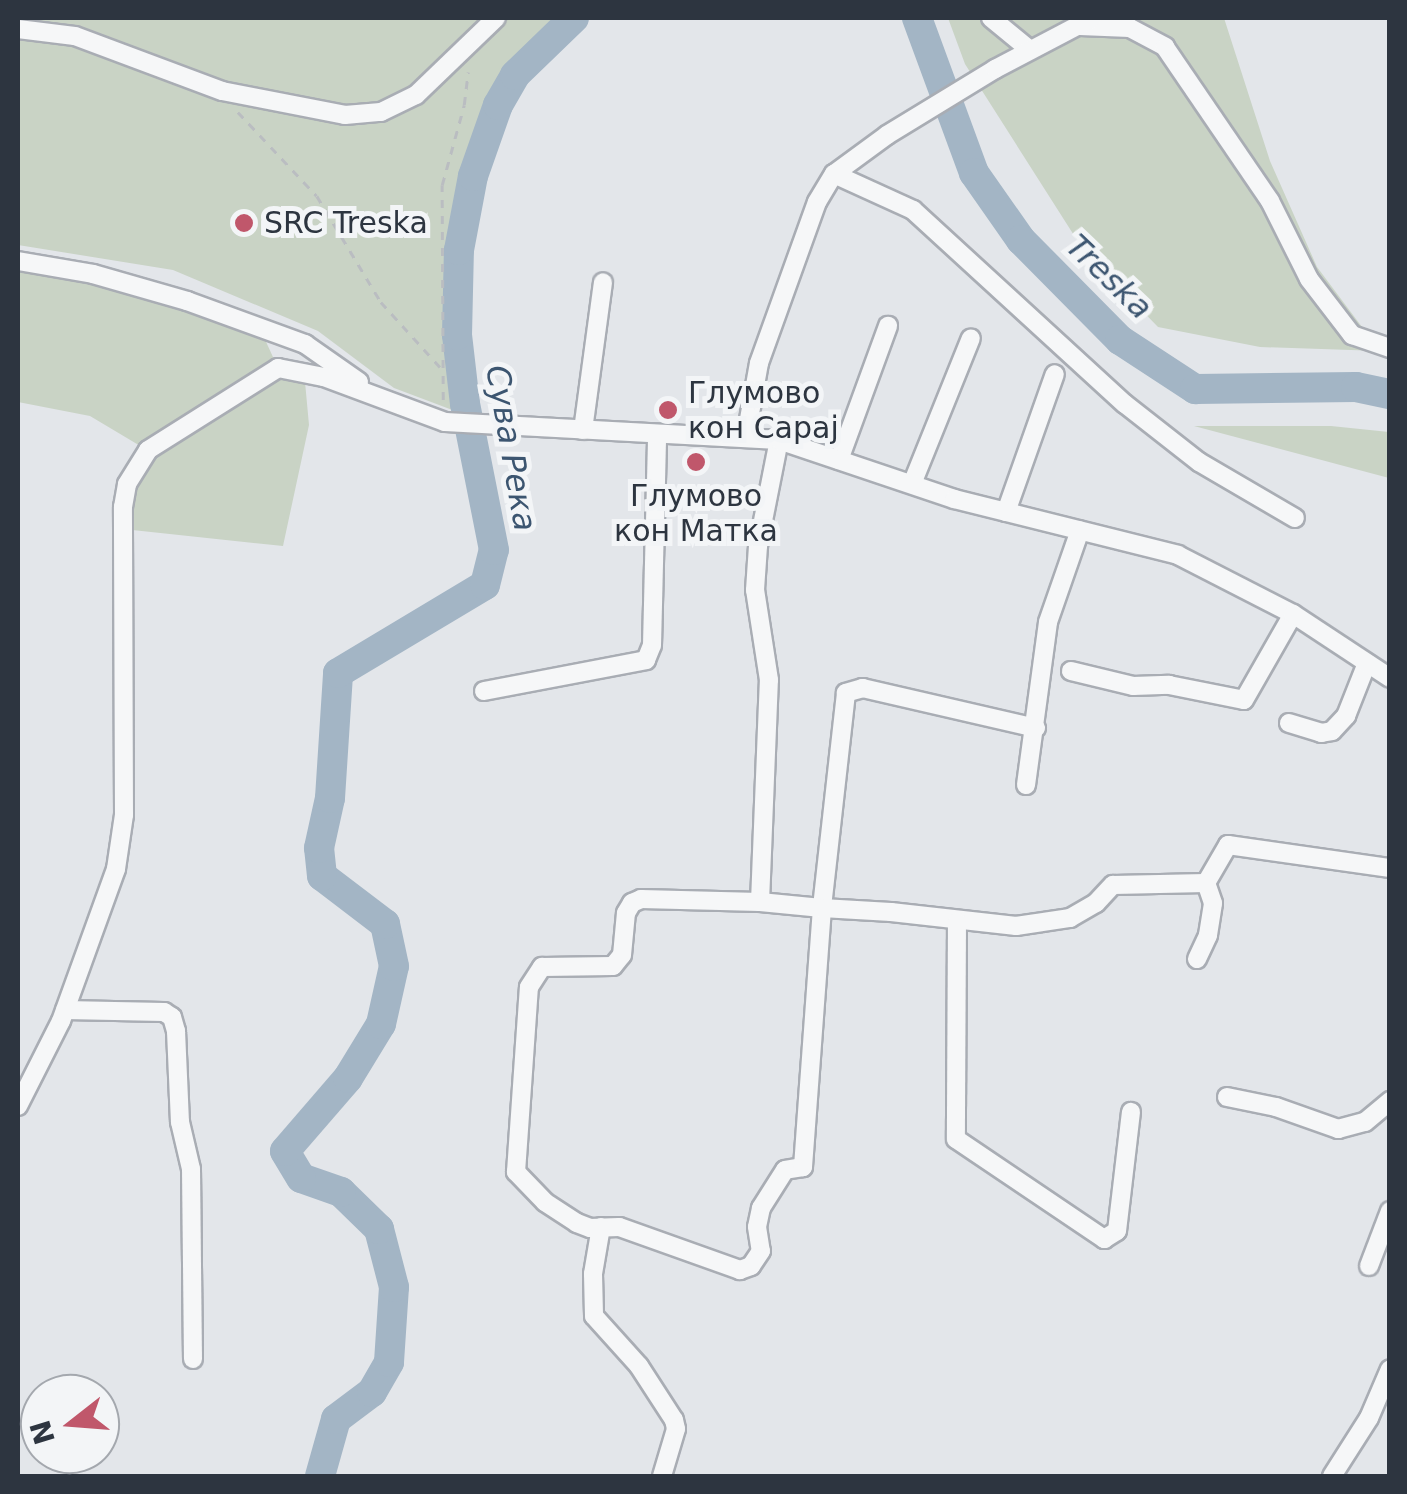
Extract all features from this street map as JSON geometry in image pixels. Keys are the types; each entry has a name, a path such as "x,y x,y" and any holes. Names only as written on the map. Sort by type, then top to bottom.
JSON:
{"street":[{"path":"18,29 75,36 222,91 346,115 381,112 416,95 496,18"},
{"path":"991,18 1030,50"},
{"path":"746,436 759,363 817,202 834,174 887,134 995,69 1092,18"},
{"path":"1074,26 1130,28 1165,47 1270,201 1309,279 1352,335 1390,348"},
{"path":"834,174 913,210 1125,404 1199,462 1295,518"},
{"path":"18,261 92,274 304,344 384,400"},
{"path":"584,430 604,282"},
{"path":"247,324 262,333 278,368"},
{"path":"839,460 888,326"},
{"path":"912,484 972,338"},
{"path":"18,1106 65,1010 116,869 124,815 123,518 127,484 148,450 278,368 304,370 445,422 497,428 779,440 1006,512 1178,555 1293,614 1390,678"},
{"path":"1006,512 1055,374"},
{"path":"484,691 646,660 652,644 657,434"},
{"path":"760,902 769,680 756,590 758,546 779,440"},
{"path":"1026,785 1048,622 1080,530"},
{"path":"1071,670 1133,686 1169,685 1244,700 1293,614"},
{"path":"1288,723 1321,733 1332,731 1346,716 1367,662"},
{"path":"1036,728 863,688 846,693 822,908 803,1167 784,1170 761,1208 757,1226 761,1251 752,1266 740,1270 619,1227 577,1222 545,1202 516,1172 529,987 542,967 613,966 622,955 632,902 760,902 822,908 957,922 1016,926 1070,918 1096,903 1113,885 1206,883"},
{"path":"1196,959 1208,935 1213,903 1206,883 1228,845 1390,868"},
{"path":"957,922 956,1139 1104,1239 1117,1231 1131,1112"},
{"path":"65,1010 164,1012 172,1017 176,1030 180,1122 190,1168 193,1359"},
{"path":"1227,1097 1338,1128 1365,1122 1390,1101"},
{"path":"1368,1266 1390,1211"},
{"path":"601,1227 593,1274 594,1316 640,1366 674,1420 676,1429 662,1476"},
{"path":"1332,1476 1368,1418 1390,1370"}],"path":[{"path":"445,422 440,367 442,185 464,106 471,44"},
{"path":"222,91 317,196 381,302 440,367"}],"green space":[{"name":"SRC Treska","path":"18,18 561,18 503,103 471,201 463,414 394,388 318,331 173,270 18,245"},
{"path":"948,18 1224,18 1270,161 1317,267 1380,351 1260,347 1158,327 1084,251 965,64"},
{"path":"18,261 93,274 262,333 278,368 304,371 309,425 283,546 123,529 123,507 147,450 90,416 18,402"},
{"path":"1194,426 1331,426 1389,432 1389,478"}],"waterway":[{"name":"Сува Река","path":"320,1476 336,1419 372,1392 389,1362 394,1287 379,1229 341,1192 301,1178 285,1151 348,1078 381,1024 394,966 385,924 322,876 319,848 330,798 338,673 485,585 494,550 465,404 457,335 459,250 473,176 498,105 515,75 574,18"},
{"name":"Treska","path":"917,18 974,173 1021,240 1120,340 1195,389 1356,387 1390,394"}],"place":[{"name":"SRC Treska","path":"244,223"},
{"name":"Глумово кон Сарај","path":"668,410"},
{"name":"Глумово кон Матка","path":"696,462"}]}
